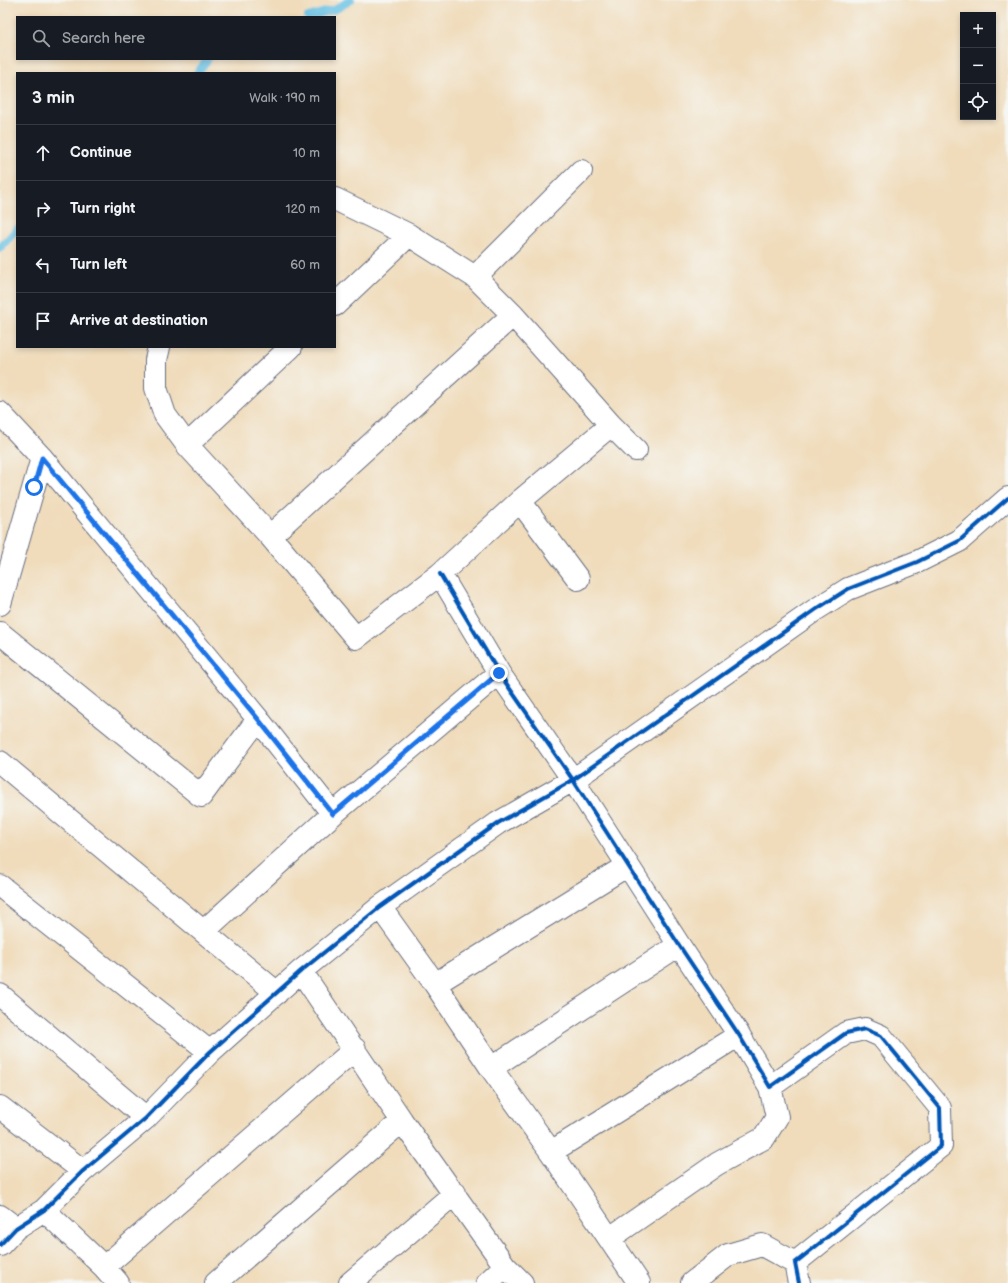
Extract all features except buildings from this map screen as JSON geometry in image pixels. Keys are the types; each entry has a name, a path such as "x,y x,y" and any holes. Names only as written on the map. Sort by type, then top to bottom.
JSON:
{"street":[{"path":"475,277 581,171"},
{"path":"336,199 409,235 475,277 513,315 611,425 636,450"},
{"path":"336,304 409,235"},
{"path":"270,536 513,315"},
{"path":"159,348 156,360 156,388 165,415 187,445 270,536 356,638 440,574 520,501 611,425"},
{"path":"187,445 290,348"},
{"path":"0,413 42,458 258,719 333,814"},
{"path":"0,604 42,458"},
{"path":"0,1245 8,1222 44,1210 83,1172 146,1118 210,1052 301,971 380,907 498,823 573,780 848,589 917,562 959,541 1008,498"},
{"path":"520,501 578,579"},
{"path":"440,574 499,673 573,780 739,1035 770,1086 777,1117 764,1138 717,1164 610,1238"},
{"path":"0,633 201,796 258,719"},
{"path":"204,931 333,814 499,673"},
{"path":"0,762 277,993"},
{"path":"435,984 628,865"},
{"path":"0,886 210,1052"},
{"path":"380,907 551,1152 639,1283"},
{"path":"491,1068 679,945"},
{"path":"301,971 355,1049 402,1121 455,1193 505,1266 522,1283"},
{"path":"0,995 146,1118"},
{"path":"692,1283 728,1255 762,1245 797,1273 941,1146 940,1108 881,1036 865,1029 846,1033 770,1086"},
{"path":"551,1152 739,1035"},
{"path":"104,1267 355,1049"},
{"path":"0,1107 83,1172"},
{"path":"216,1283 402,1121"},
{"path":"350,1283 455,1193"},
{"path":"44,1210 104,1267 118,1283"},
{"path":"487,1283 505,1266"}],"waterway":[{"path":"312,16 336,9 351,0"},
{"path":"198,72 207,60"},
{"path":"0,248 16,230"}],"cycle path":[{"path":"0,1245 16,1228 44,1210 83,1171 146,1118 210,1052 301,971 380,907 498,823 573,780 815,610 848,589 917,562 959,541 1008,498"},
{"path":"440,574 499,673 573,780 739,1035 770,1087 846,1033 865,1029 881,1036 940,1108 941,1146 795,1263 799,1283"}],"route":[{"path":"34,487 42,458 258,719 333,814 499,673"}]}
